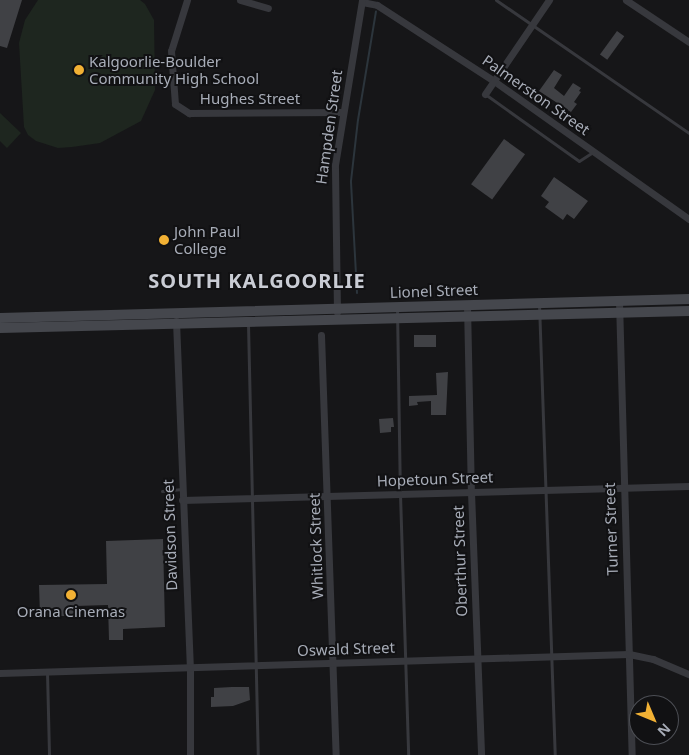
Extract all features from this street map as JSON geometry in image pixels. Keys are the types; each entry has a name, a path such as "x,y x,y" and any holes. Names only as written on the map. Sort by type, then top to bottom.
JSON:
{"street":[{"name":"Hughes Street","path":"187,0 170,51 175,104 189,113 344,112"},
{"path":"240,0 268,8"},
{"path":"485,94 549,0"},
{"path":"626,0 689,42"},
{"name":"Hampden Street","path":"337,314 334,173 362,1"},
{"name":"Palmerston Street","path":"362,1 377,5 494,81 689,219"},
{"name":"Lionel Street","path":"467,311 539,303 689,299"},
{"name":"Turner Street","path":"619,301 632,755"},
{"name":"Lionel Street","path":"0,318 176,318 467,311 540,314 689,311"},
{"name":"Oberthur Street","path":"467,311 471,492 481,755"},
{"name":"Lionel Street","path":"0,328 176,318 248,321 337,314"},
{"name":"Davidson Street","path":"176,318 190,667 190,755"},
{"name":"Whitlock Street","path":"321,335 336,755"},
{"name":"Hopetoun Street","path":"182,500 689,486"},
{"name":"Oswald Street","path":"0,673 629,654 653,659 689,674"}],"lane":[{"path":"496,0 689,133"},
{"path":"485,94 579,161 593,152"},
{"path":"539,303 553,656 555,755"},
{"path":"397,312 400,494 408,755"},
{"path":"248,321 250,498 258,755"},
{"path":"162,490 182,490"},
{"path":"47,671 49,755"}],"shaded area":[{"name":"Kalgoorlie-Boulder Community High School","path":"38,0 140,0 145,4 154,20 155,90 141,121 100,143 72,147 58,148 36,141 28,135 24,127 19,43 25,20"},
{"path":"0,113 21,133 7,148 0,141"}],"building":[{"path":"0,0 22,0 7,48 0,46"},
{"path":"617,31 624,36 607,60 600,54"},
{"path":"554,70 562,75 554,88 564,96 573,83 581,88 579,91 581,92 574,102 577,104 571,112 539,91"},
{"path":"504,139 525,154 492,200 471,184"},
{"path":"554,177 588,201 574,219 567,214 563,220 545,207 549,202 541,196"},
{"path":"414,335 436,335 436,347 414,347"},
{"path":"448,372 446,415 431,415 431,401 417,402 418,405 409,406 409,396 437,395 436,373"},
{"path":"393,418 394,427 391,427 391,432 380,433 379,419"},
{"path":"163,539 165,627 123,629 123,640 109,640 108,605 76,606 76,616 40,616 39,585 107,584 106,541"},
{"path":"249,687 250,700 233,706 211,707 211,697 214,697 214,688"}],"waterway":[{"path":"357,293 351,181 358,120 376,11"}],"place":[{"name":"Kalgoorlie-Boulder Community High School","path":"79,70"},
{"name":"John Paul College","path":"164,240"},
{"name":"Orana Cinemas","path":"71,595"}],"district":[{"name":"SOUTH KALGOORLIE","path":"257,280"}]}
